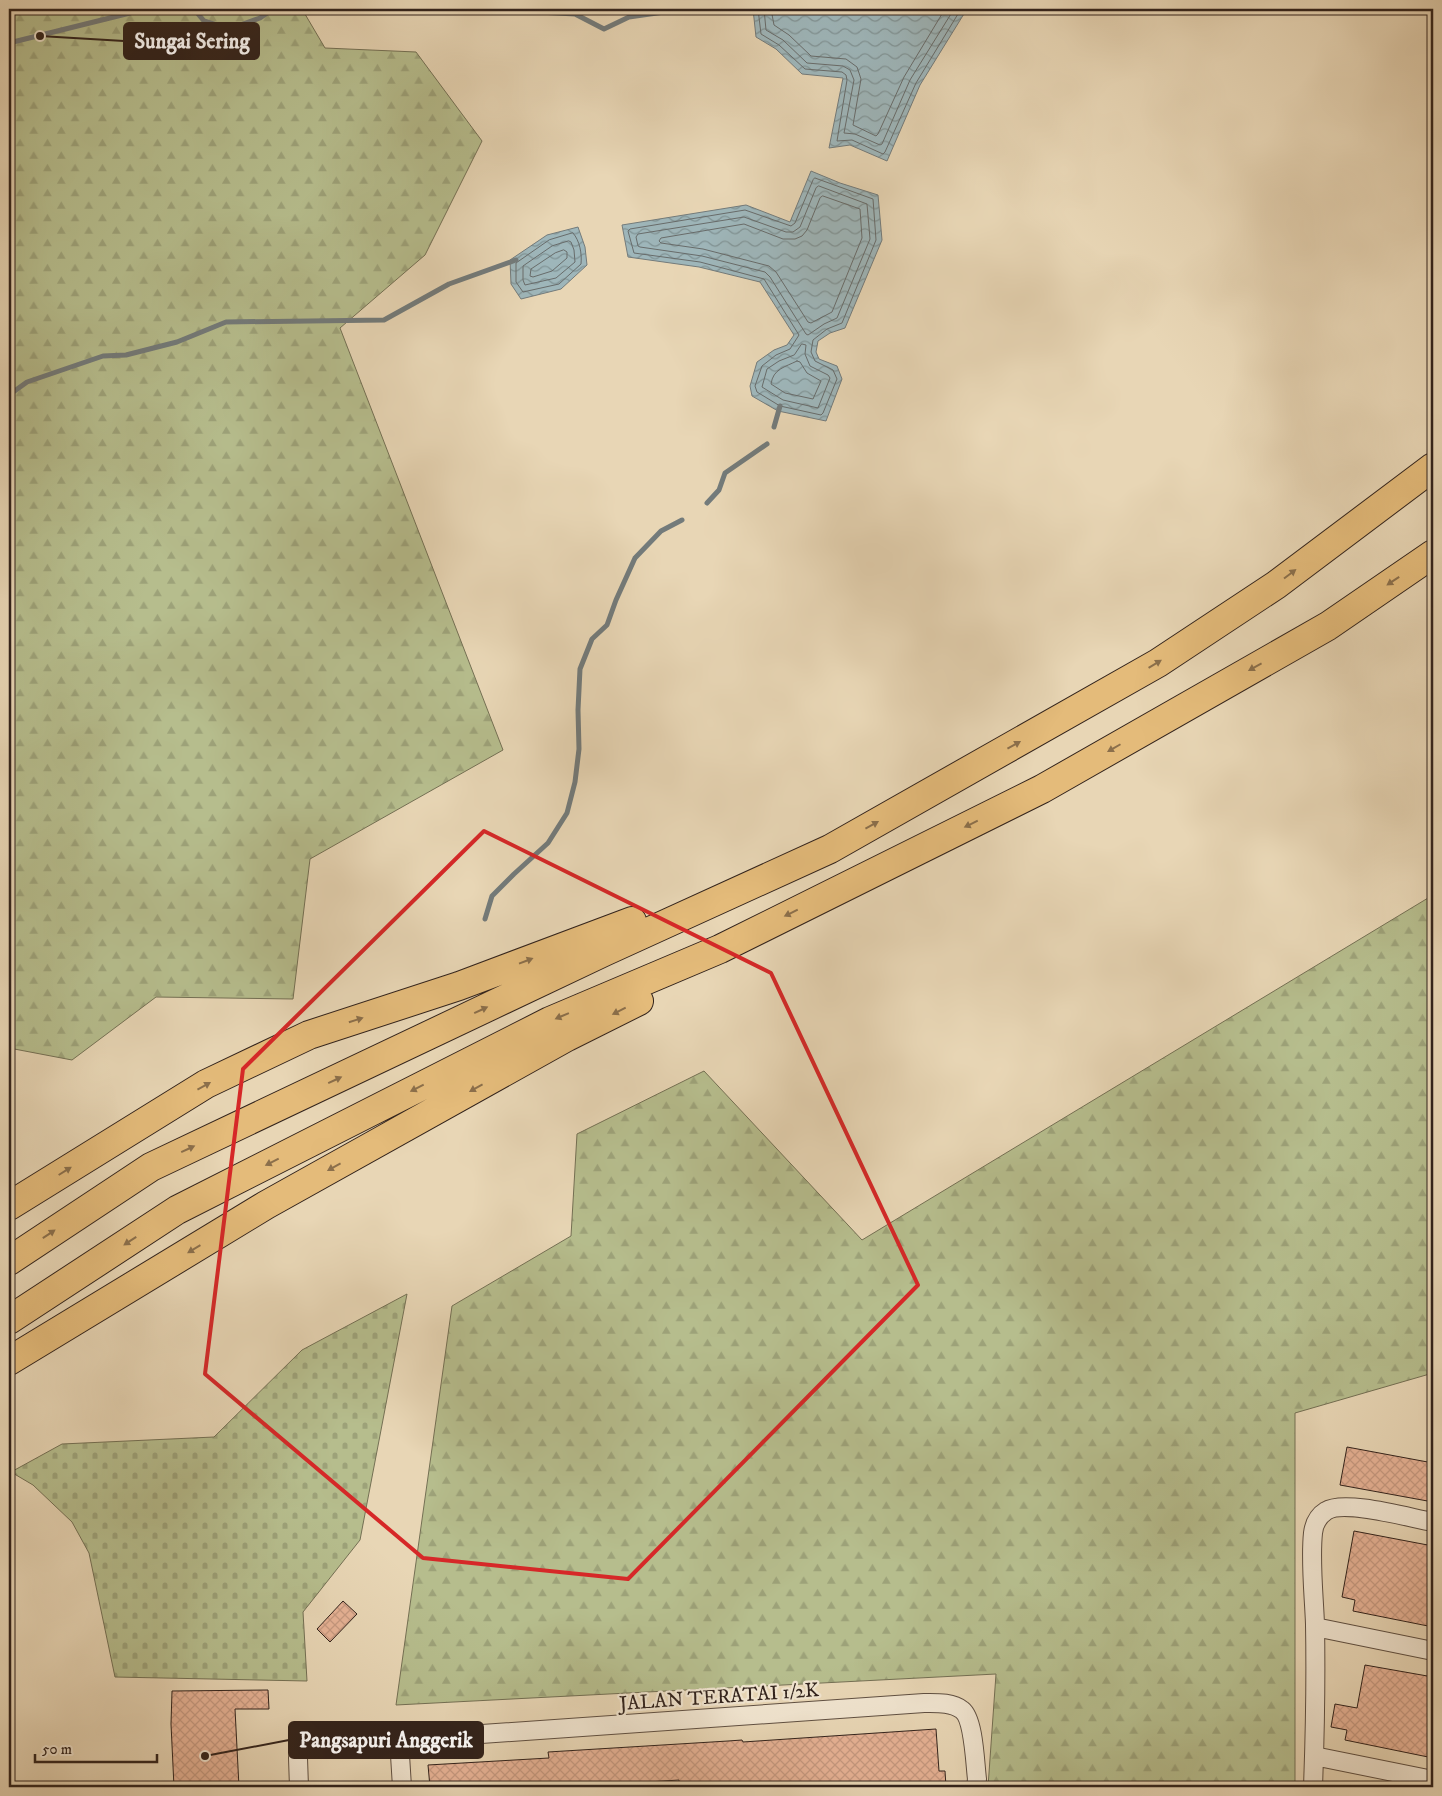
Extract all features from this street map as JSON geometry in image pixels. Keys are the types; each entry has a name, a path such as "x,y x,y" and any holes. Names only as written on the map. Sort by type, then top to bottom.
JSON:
{"highway":[{"path":"9,1261 151,1167 604,952 830,848 1158,663 1276,585 1433,467"},
{"path":"9,1320 177,1210 550,1020 720,948 1042,789 1328,626 1433,554"},
{"path":"9,1206 206,1084 309,1035 459,986 830,848"},
{"path":"9,1361 266,1205 567,1037 645,998 720,948"}],"street":[{"path":"1313,1787 1315,1627 1313,1532 1320,1516 1326,1510 1338,1506 1353,1507 1433,1522"},
{"path":"1315,1627 1433,1651"},
{"name":"JALAN TERATAI 1/2K","path":"299,1787 298,1758 300,1749 311,1746 914,1703 947,1704 963,1710 970,1722 977,1779 976,1787"},
{"path":"398,1739 402,1787"},
{"path":"1314,1756 1433,1780"}],"highlighted area":[{"path":"484,831 771,973 918,1285 628,1579 423,1558 205,1374 243,1069"}],"green space":[{"path":"9,9 302,9 325,48 416,52 482,141 425,255 340,328 503,750 310,859 293,999 156,997 72,1060 9,1048"},
{"path":"1433,895 1433,1373 1295,1413 1295,1787 988,1787 996,1674 396,1705 452,1306 571,1236 577,1134 704,1071 862,1240"},
{"path":"407,1294 360,1540 303,1612 307,1681 115,1677 89,1553 72,1522 33,1485 11,1472 62,1444 214,1437 302,1350"}],"water":[{"path":"753,9 967,9 920,85 887,161 850,145 829,148 843,78 802,74 776,49 756,37"},
{"path":"811,171 840,183 878,195 882,240 845,328 830,333 818,341 816,352 819,359 837,366 842,379 826,421 778,411 752,396 750,386 757,362 774,350 787,345 794,335 760,282 699,267 628,257 622,225 746,205 790,222"},
{"path":"578,227 585,247 587,265 561,289 521,299 511,284 510,260 547,235"}],"building":[{"path":"1347,1447 1433,1463 1433,1502 1340,1485"},
{"path":"1354,1531 1433,1546 1433,1627 1353,1611 1355,1600 1342,1597"},
{"path":"343,1601 357,1614 330,1642 317,1629"},
{"path":"1365,1665 1433,1677 1433,1758 1345,1740 1347,1730 1331,1727 1335,1704 1357,1708"},
{"path":"268,1690 269,1709 235,1709 239,1787 174,1787 171,1724 172,1691"},
{"path":"936,1729 939,1771 945,1771 946,1787 679,1787 679,1780 569,1787 430,1787 428,1765 549,1758 548,1752 742,1740 743,1742"}],"waterway":[{"path":"9,43 130,13 139,9"},
{"path":"194,9 204,21 229,29 260,18 273,9"},
{"path":"483,9 575,14 604,29 629,17 685,9"},
{"path":"9,395 27,382 103,356 126,355 177,342 226,322 384,320 449,284 516,260"},
{"path":"774,427 780,406"},
{"path":"707,503 719,490 725,473 767,444"},
{"path":"485,919 492,896 548,843 567,813 575,782 579,749 580,669 592,639 607,625 635,558 661,531 682,520"}],"place":[{"name":"Sungai Sering","path":"40,36"},
{"name":"Pangsapuri Anggerik","path":"205,1756"}]}
